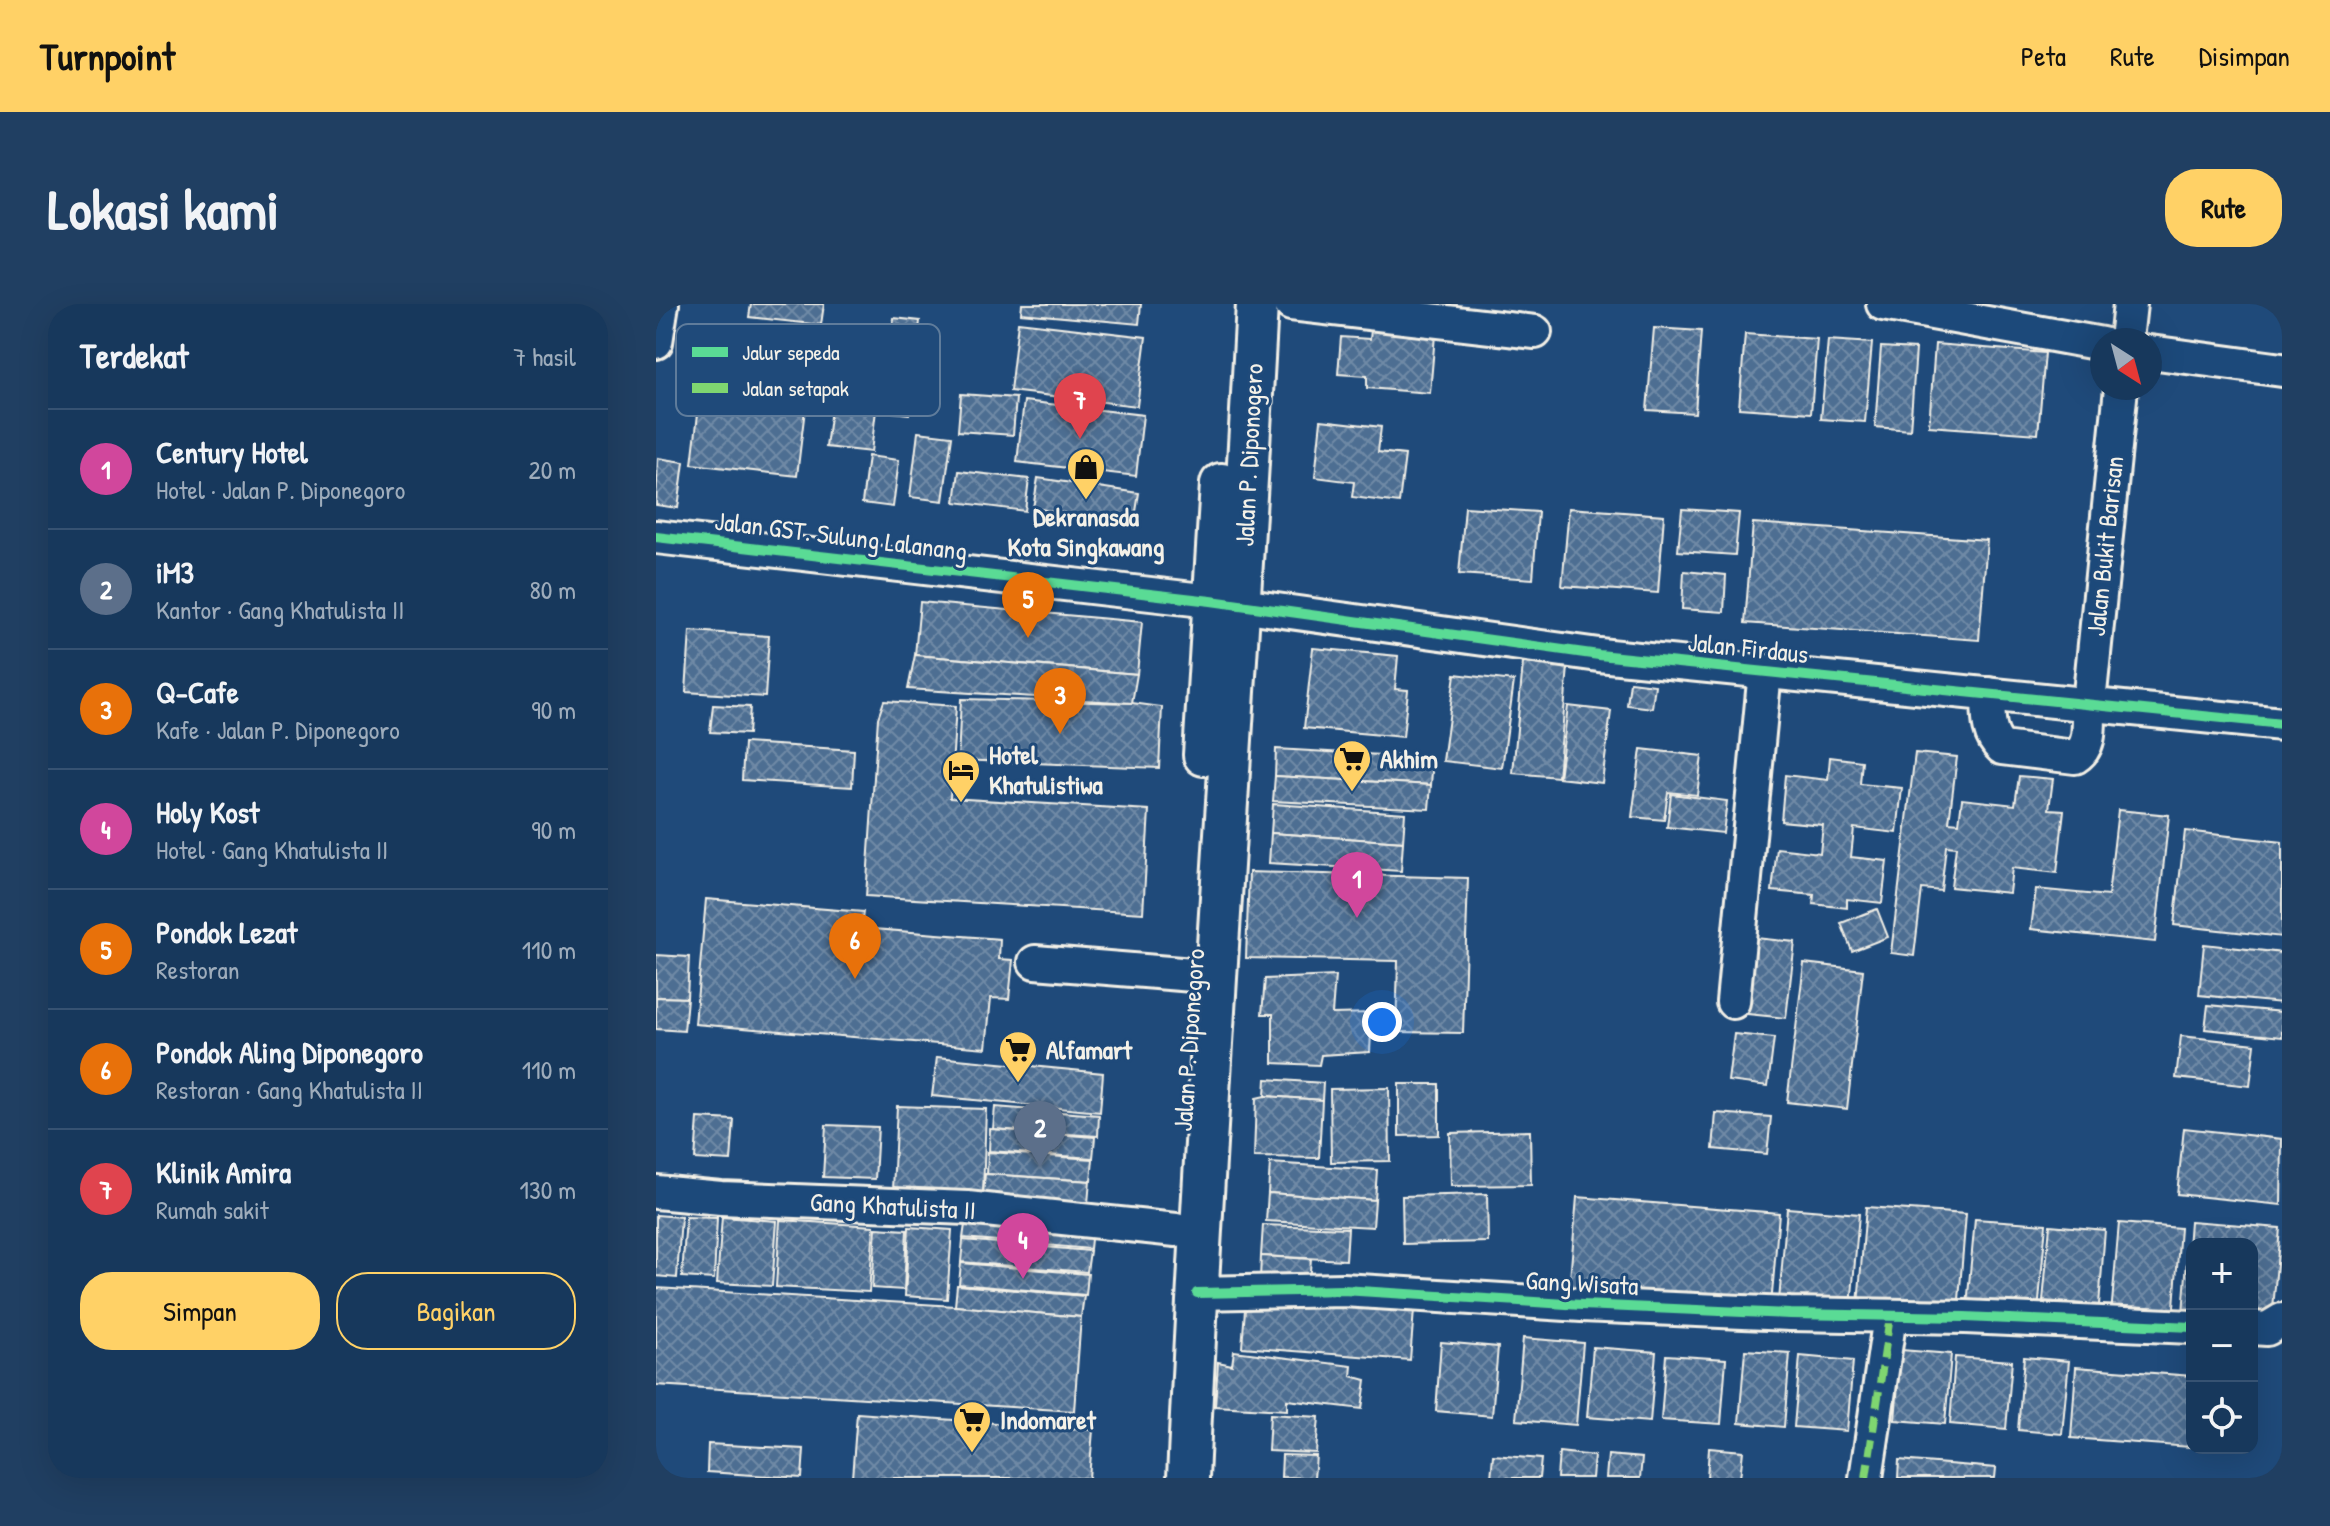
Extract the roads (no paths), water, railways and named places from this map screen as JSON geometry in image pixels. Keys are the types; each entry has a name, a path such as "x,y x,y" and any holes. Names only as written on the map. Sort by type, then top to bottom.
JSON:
{"main road":[{"name":"Jalan P. Diponogero","path":"1226,604 1233,304"},
{"name":"Jalan P. Diponogero","path":"1226,604 1257,304"},
{"name":"Jalan P. Diponegoro","path":"1167,1478 1176,1230 1193,975 1226,604"},
{"name":"Jalan P. Diponegoro","path":"1188,1478 1226,604"}],"street":[{"path":"656,342 662,304"},
{"path":"1291,304 1535,332"},
{"path":"1883,304 2090,342"},
{"path":"2127,328 2130,304"},
{"path":"2162,354 2282,370"},
{"name":"Jalan Bukit Barisan","path":"1988,694 1990,730 1995,742 2002,748 2075,757 2083,752 2088,740 2089,703 2120,400"},
{"name":"Jalan GST. Sulung Lalanang","path":"657,542 1226,604"},
{"name":"Jalan Firdaus","path":"1226,604 1599,655 2282,724"},
{"path":"1733,1002 1765,671"},
{"path":"1035,962 1193,975"},
{"name":"Gang Khatulista II","path":"656,1192 721,1198 967,1208 1176,1230"},
{"name":"Gang Wisata","path":"1197,1293 1343,1290 1582,1305 2186,1327"},
{"path":"1866,1478 1890,1316"},
{"path":"2258,1328 2267,1329 2282,1320"}],"place":[{"name":"Klinik Amira","path":"1080,439"},
{"name":"Dekranasda Kota Singkawang","path":"1086,501"},
{"name":"Pondok Lezat","path":"1028,638"},
{"name":"Q-Cafe","path":"1060,734"},
{"name":"Akhim","path":"1352,793"},
{"name":"Hotel Khatulistiwa","path":"961,804"},
{"name":"Century Hotel","path":"1357,918"},
{"name":"Pondok Aling Diponegoro","path":"855,979"},
{"name":"Alfamart","path":"1018,1084"},
{"name":"iM3","path":"1040,1167"},
{"name":"Holy Kost","path":"1023,1279"},
{"name":"Indomaret","path":"972,1454"}]}
